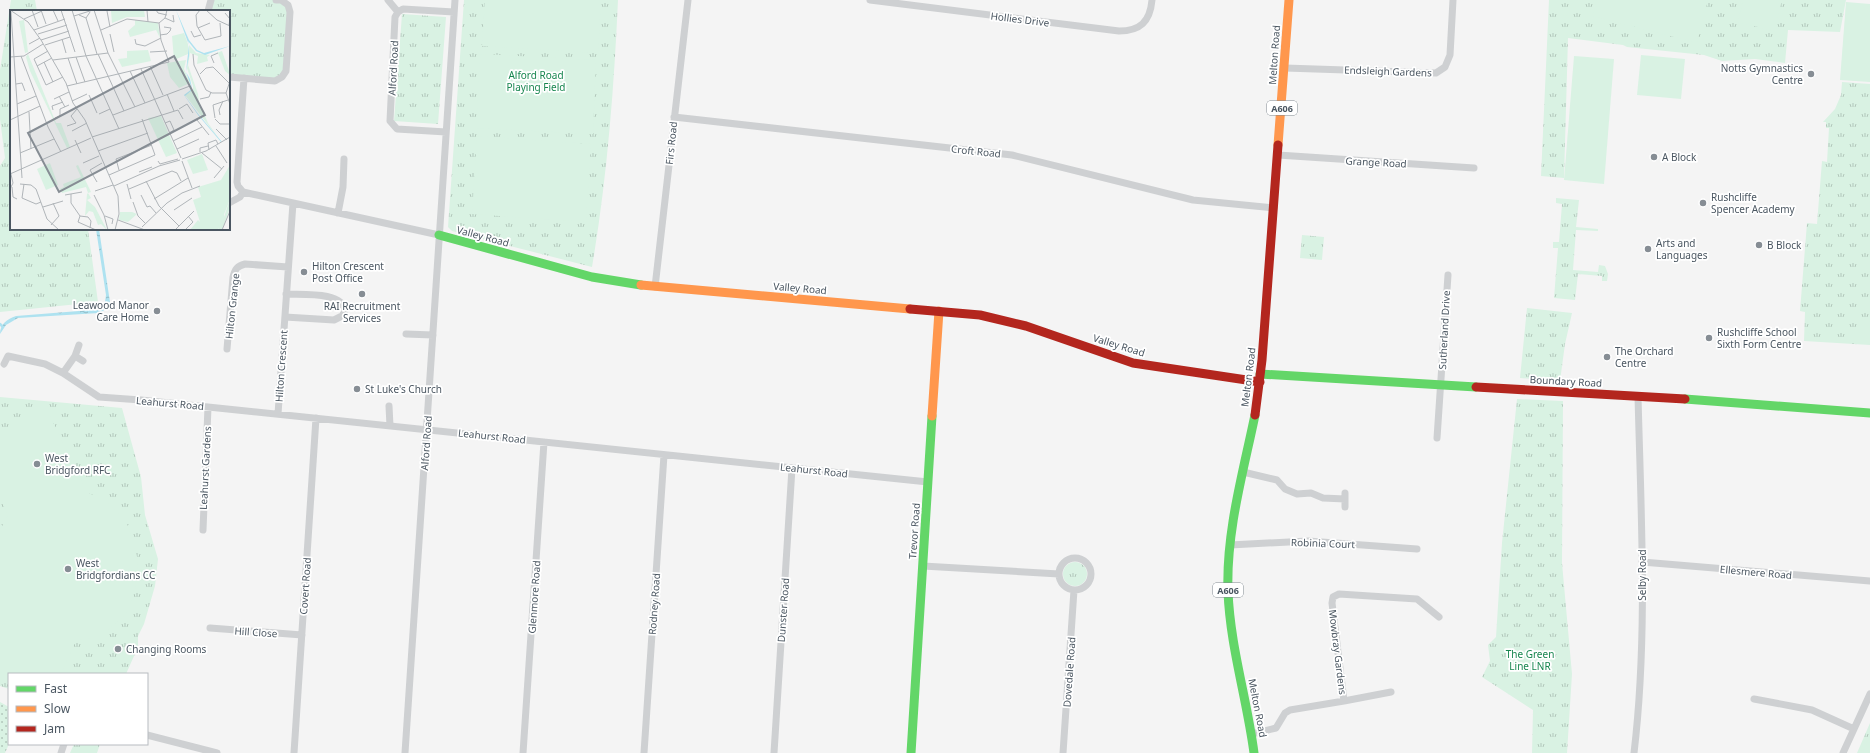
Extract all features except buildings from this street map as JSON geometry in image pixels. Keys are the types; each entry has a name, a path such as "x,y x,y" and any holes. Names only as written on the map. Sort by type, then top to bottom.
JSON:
{"street":[{"path":"208,10 211,0"},
{"path":"230,77 275,81 282,77 286,70 290,12 288,5 281,0 276,0"},
{"path":"388,0 398,12 403,9 454,12"},
{"name":"Alford Road","path":"405,753 455,0"},
{"name":"Firs Road","path":"655,287 688,0"},
{"name":"Hollies Drive","path":"870,0 1119,31 1130,31 1141,25 1148,15 1152,0"},
{"name":"Melton Road","path":"1254,753 1252,734 1229,618 1228,590 1230,545 1260,378 1285,68 1289,0"},
{"name":"Endsleigh Gardens","path":"1285,68 1436,74 1445,67 1450,55 1453,0"},
{"name":"Alford Road","path":"398,12 395,18 390,121 397,129 446,132"},
{"path":"230,202 240,197 243,192 238,186 237,182 244,78"},
{"name":"Croft Road","path":"674,117 1012,155 1193,200 1274,208"},
{"name":"Grange Road","path":"1278,156 1474,168"},
{"path":"338,213 343,187 344,159"},
{"name":"Valley Road","path":"243,192 439,235 592,277 655,287 980,315 1026,326 1133,363 1260,378"},
{"name":"Hilton Crescent","path":"278,414 293,203"},
{"name":"Hilton Grange","path":"227,349 235,269 238,266 245,264 288,268"},
{"name":"Sutherland Drive","path":"1437,438 1448,275"},
{"name":"Hilton Crescent","path":"285,317 334,320 342,316 344,311 342,303 335,298 286,294"},
{"name":"Trevor Road","path":"911,753 939,311"},
{"path":"406,334 433,335"},
{"path":"63,373 75,356 79,345"},
{"name":"Leahurst Road","path":"4,364 8,356 45,364 63,373 99,397 278,414 928,482"},
{"path":"75,356 83,361"},
{"name":"Boundary Road","path":"1260,378 1441,385 1638,396 1870,413"},
{"name":"Selby Road","path":"1634,753 1639,712 1642,562 1638,396"},
{"path":"390,406 390,426"},
{"name":"Leahurst Gardens","path":"203,530 208,407"},
{"name":"Covert Road","path":"294,753 316,418"},
{"name":"Glenmore Road","path":"523,753 544,442"},
{"name":"Rodney Road","path":"644,753 664,454"},
{"name":"Dunster Road","path":"774,753 792,468"},
{"path":"1243,472 1276,480 1285,489 1297,494 1312,493 1323,498 1345,496 1345,507"},
{"name":"Robinia Court","path":"1230,545 1308,540 1417,549"},
{"path":"1070,559 1080,559 1088,566 1090,570 1090,580 1084,588 1074,590 1069,589 1062,583 1059,574 1062,565 1070,559"},
{"name":"Ellesmere Road","path":"1642,562 1870,581"},
{"path":"923,566 1059,574"},
{"name":"Dovedale Road","path":"1063,753 1074,590"},
{"name":"Mowbray Gardens","path":"1344,700 1332,604 1333,597 1339,594 1417,599 1439,617"},
{"name":"Hill Close","path":"210,628 302,635"},
{"name":"Mowbray Gardens","path":"1252,734 1272,730 1285,713 1290,710 1391,692"},
{"path":"1843,753 1870,694"},
{"path":"1754,699 1812,710 1854,730"},
{"path":"148,735 217,753"}],"green space":[{"path":"11,0 35,0 37,10 10,10 10,230 88,230 98,302 0,312 0,166 5,158 0,119 0,70"},
{"path":"211,0 276,0 288,5 286,71 275,81 230,77 230,10 208,10"},
{"name":"Alford Road Playing Field","path":"464,0 618,0 609,134 602,201 592,267 452,231 448,227"},
{"path":"485,0 601,0 598,53 482,46"},
{"path":"1549,0 1846,0 1840,32 1788,30 1785,63 1755,59 1722,61 1704,55 1627,47 1623,45 1568,38 1564,178 1541,176"},
{"path":"1597,0 1708,0 1697,43 1593,16"},
{"path":"1743,0 1782,0 1774,31 1738,22"},
{"path":"1846,2 1870,4 1870,82 1840,80"},
{"path":"402,14 446,17 438,124 394,121"},
{"path":"480,54 596,60 593,134 476,128"},
{"path":"1641,55 1685,59 1681,99 1637,95"},
{"path":"1574,56 1614,59 1604,184 1564,180"},
{"path":"1842,82 1870,84 1870,345 1804,341 1805,312 1800,311 1807,223 1817,224 1822,161 1827,162 1829,128 1826,128 1826,122 1823,122 1835,109 1841,95"},
{"path":"477,136 591,144 586,222 472,214"},
{"path":"1556,198 1579,200 1576,227 1598,229 1598,231 1576,230 1573,270 1598,272 1599,265 1605,266 1608,274 1607,281 1602,281 1602,276 1578,274 1575,300 1554,298 1558,248 1553,248 1553,242 1559,242 1562,204 1556,203"},
{"path":"1302,235 1324,237 1322,260 1300,258"},
{"path":"1527,308 1572,313 1565,344 1560,381 1520,378"},
{"path":"1848,330 1870,330 1870,338 1848,338"},
{"path":"0,397 122,408 141,477 145,515 158,559 155,586 144,624 138,636 138,647 126,673 8,673 8,689 0,686"},
{"name":"The Green Line LNR","path":"1517,399 1563,401 1562,563 1572,674 1567,753 1532,753 1533,710 1482,677 1490,661 1488,645 1496,637 1502,543"},
{"name":"West Bridgfordians CC","path":"46,408 87,492 106,502 121,515 128,526 138,560 135,591 125,615 108,630 92,638 76,640 61,673 8,673 8,676 0,672 0,530 8,515 0,498 0,431"},
{"path":"1075,562 1083,566 1087,574 1083,582 1075,586 1067,582 1063,574 1067,566"},
{"path":"0,702 8,706 9,745 5,753 0,753"},
{"path":"1870,723 1870,753 1857,753"},
{"path":"74,745 100,745 97,753 70,753"}],"water":[{"path":"96,230 99,230 111,309 108,308 99,313 18,318 6,325 0,334 1,327 5,322 16,316 104,309 106,295"}],"traffic: fast":[{"path":"439,235 592,277 641,285"},
{"path":"1260,374 1476,387"},
{"path":"1685,399 1870,413"},
{"path":"1254,753 1229,612 1228,569 1232,525 1255,415"},
{"path":"911,753 932,416"}],"traffic: slow":[{"path":"1278,145 1289,0"},
{"path":"641,285 910,309"},
{"path":"932,416 939,311"}],"traffic: jam":[{"path":"1255,415 1262,360 1278,145"},
{"path":"910,309 980,315 1026,326 1133,363 1260,382"},
{"path":"1476,387 1685,399"}],"place":[{"name":"Notts Gymnastics Centre","path":"1811,74"},
{"name":"A Block","path":"1654,157"},
{"name":"Rushcliffe Spencer Academy","path":"1703,203"},
{"name":"B Block","path":"1759,245"},
{"name":"Arts and Languages","path":"1648,249"},
{"name":"Hilton Crescent Post Office","path":"304,272"},
{"name":"RAI Recruitment Services","path":"362,294"},
{"name":"Leawood Manor Care Home","path":"157,311"},
{"name":"Rushcliffe School Sixth Form Centre","path":"1709,338"},
{"name":"The Orchard Centre","path":"1607,357"},
{"name":"St Luke's Church","path":"357,389"},
{"name":"West Bridgford RFC","path":"37,464"},
{"name":"West Bridgfordians CC","path":"68,569"},
{"name":"Changing Rooms","path":"118,649"}]}
